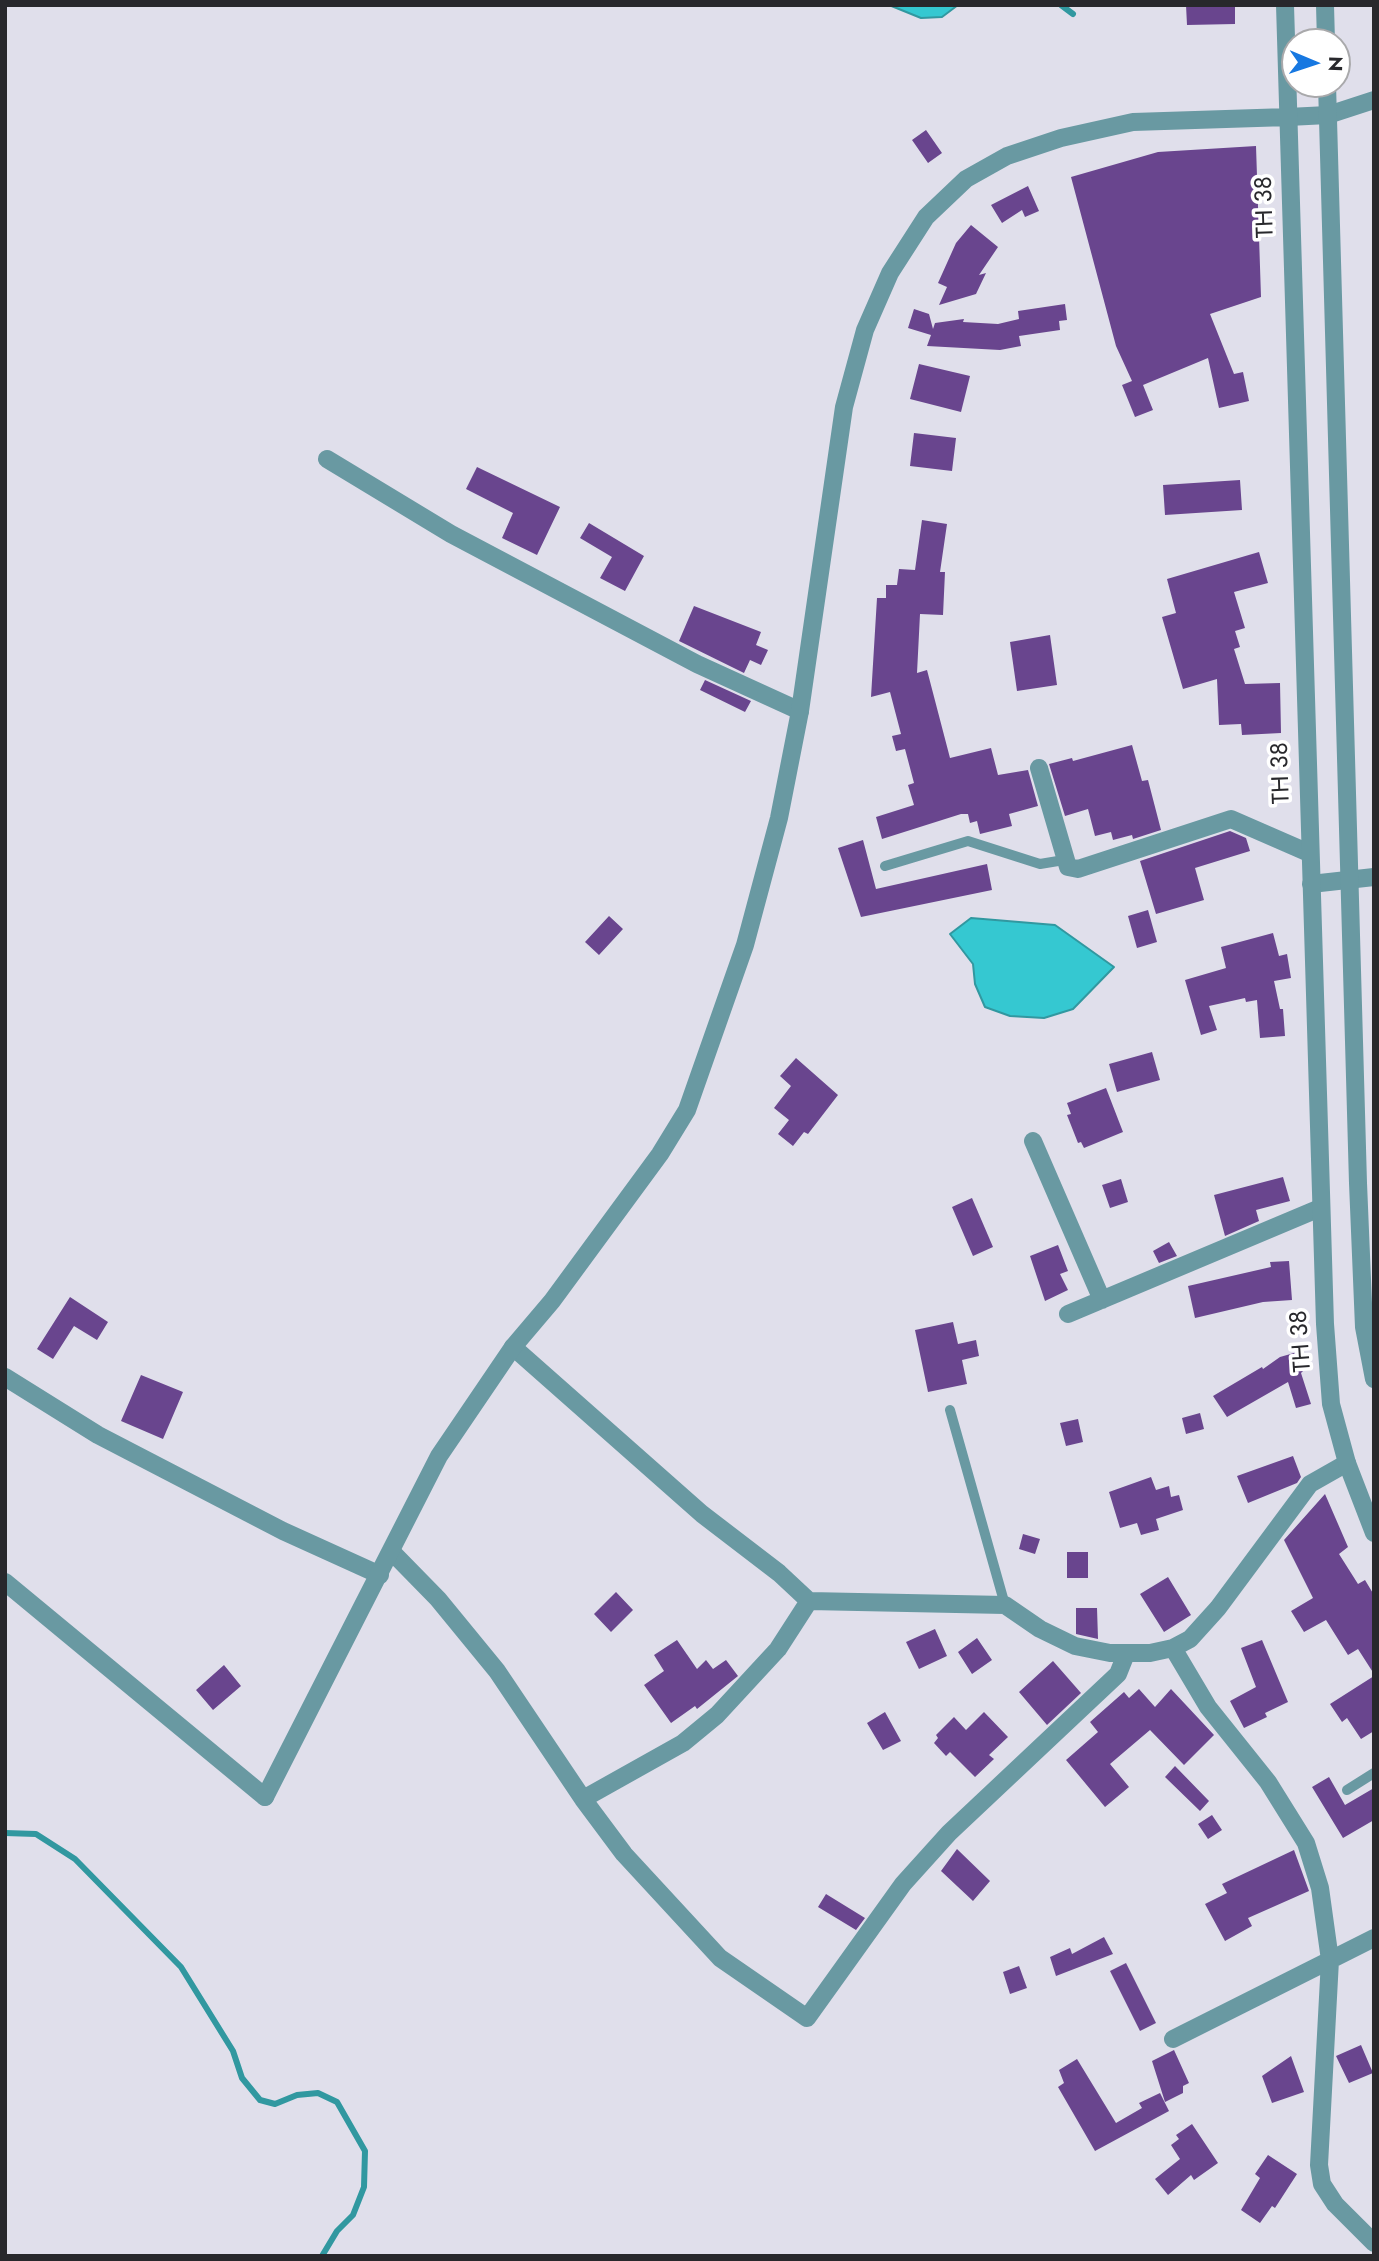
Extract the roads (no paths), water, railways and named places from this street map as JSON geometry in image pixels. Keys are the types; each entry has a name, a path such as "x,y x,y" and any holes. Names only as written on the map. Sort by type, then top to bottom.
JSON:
{"street":[{"name":"TH 38","path":"1285,5 1320,1208 1331,1404 1346,1463 1374,1533"},
{"path":"1325,5 1326,28"},
{"path":"1327,98 1364,1327 1374,1380"},
{"path":"5,1582 265,1797 439,1456 513,1347 552,1301 660,1154 687,1110 745,946 779,818 800,711 844,407 865,330 890,273 926,218 966,179 1007,156 1061,138 1133,122 1328,115 1374,100"},
{"path":"327,459 451,534 697,664 800,711"},
{"path":"1039,768 1063,860 1068,867 1078,869 1231,819 1309,853"},
{"path":"1311,884 1374,877"},
{"path":"1032,1142 1102,1300"},
{"path":"1068,1314 1320,1208"},
{"path":"513,1347 702,1514 779,1573 809,1601 1005,1605 1040,1629 1075,1646 1126,1654 1174,1648 1190,1639 1218,1608 1310,1484 1346,1463"},
{"path":"5,1377 110,1441 283,1531 380,1575"},
{"path":"392,1552 438,1600 497,1671 583,1799 624,1854 720,1958 807,2018 904,1884 948,1833 1118,1674 1126,1654"},
{"path":"583,1799 683,1743 717,1715 779,1648 809,1601"},
{"path":"1174,1648 1208,1707 1268,1782 1306,1843 1320,1888 1330,1960 1319,2165 1322,2184 1335,2204 1374,2243"},
{"path":"1173,2039 1374,1938"}],"lane":[{"path":"885,866 968,841 1040,864 1063,860"},
{"path":"950,1410 1005,1605"},
{"path":"1347,1790 1374,1773"}],"water":[{"path":"889,5 958,5 942,17 921,18"},
{"path":"971,918 1055,925 1114,967 1073,1009 1044,1018 1010,1016 985,1007 975,984 973,964 950,934"}],"waterway":[{"path":"1061,5 1073,14"},
{"path":"5,1833 36,1834 75,1859 181,1967 233,2051 242,2078 260,2100 275,2104 297,2095 318,2093 337,2102 365,2151 364,2187 353,2215 337,2231 322,2256"}]}
